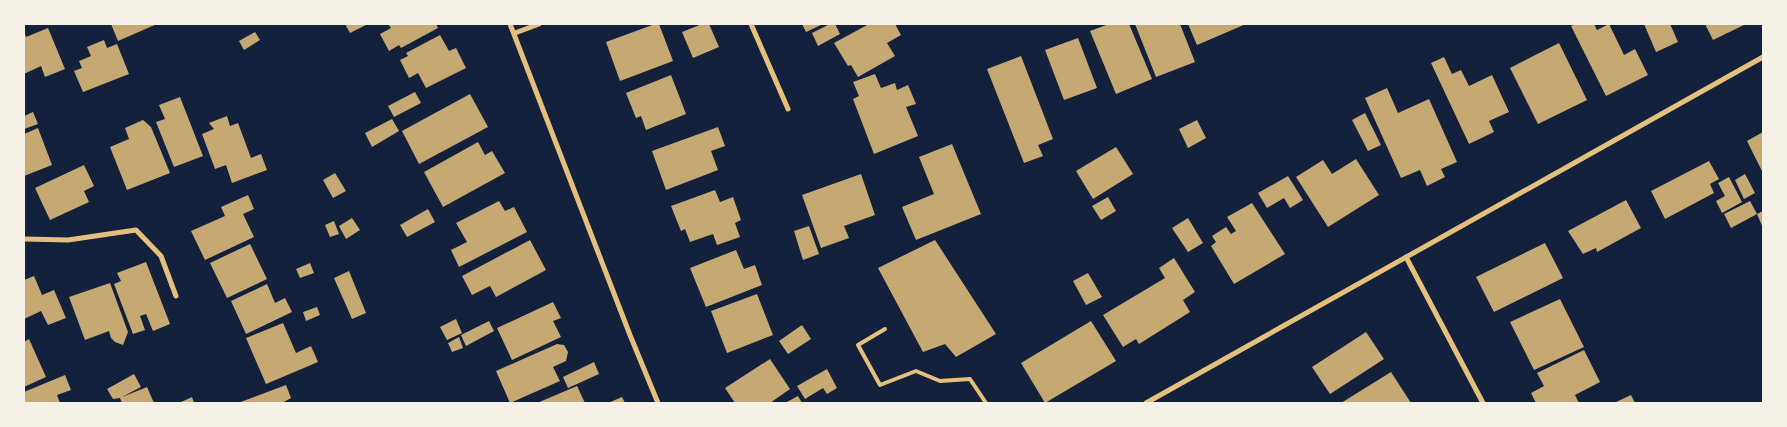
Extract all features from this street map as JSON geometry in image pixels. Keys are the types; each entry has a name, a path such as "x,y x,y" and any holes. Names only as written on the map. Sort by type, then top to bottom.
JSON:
{"street":[{"path":"510,24 658,403"},
{"path":"515,33 539,24"},
{"path":"751,24 788,109"},
{"path":"1146,403 1763,57"},
{"path":"24,239 68,240 136,230 161,256 176,296"},
{"path":"1406,257 1483,403"}],"lane":[{"path":"885,330 858,345 880,385 916,371 940,381 970,380 986,403"}],"building":[{"path":"111,24 157,24 118,41"},
{"path":"345,24 368,24 350,33"},
{"path":"388,24 436,24 438,28 401,48 399,45 389,51 380,34 391,28"},
{"path":"659,24 673,61 620,81 606,42"},
{"path":"702,24 709,24 719,47 693,58 682,32"},
{"path":"802,24 823,24 806,32"},
{"path":"830,24 835,24 840,34 818,46 812,33"},
{"path":"869,24 895,24 901,35 887,43 895,56 858,77 851,65 848,66 834,43"},
{"path":"1109,24 1129,24 1152,79 1116,94 1090,31"},
{"path":"1135,24 1180,24 1195,62 1156,77"},
{"path":"1188,24 1246,24 1197,45"},
{"path":"1594,24 1597,30 1609,24 1624,55 1635,49 1648,75 1606,96 1571,26"},
{"path":"1644,24 1670,24 1678,42 1656,52"},
{"path":"1705,24 1746,24 1713,40"},
{"path":"48,28 65,69 45,77 41,66 24,74 24,31 26,37"},
{"path":"255,32 260,40 244,50 239,41"},
{"path":"440,35 449,51 456,48 466,68 426,88 418,73 409,78 400,60 408,56 406,53"},
{"path":"1078,38 1097,88 1064,100 1045,50"},
{"path":"104,40 107,48 117,44 129,74 83,92 74,71 82,68 79,61 91,56 87,47"},
{"path":"1559,43 1587,100 1538,124 1510,68"},
{"path":"1021,56 1053,139 1038,145 1043,156 1024,163 987,69"},
{"path":"1444,57 1452,74 1461,70 1469,86 1492,75 1509,112 1489,121 1494,132 1469,144 1431,63"},
{"path":"875,74 881,88 895,83 897,90 908,85 916,104 906,107 918,136 874,154 853,99 859,96 853,82"},
{"path":"671,75 686,114 646,130 641,116 636,118 626,93"},
{"path":"1387,88 1398,113 1429,99 1457,162 1441,169 1445,177 1427,186 1420,170 1401,178 1365,98"},
{"path":"415,92 421,103 394,117 388,106"},
{"path":"470,94 488,127 419,164 402,131"},
{"path":"180,97 203,156 174,167 156,122 165,119 159,105"},
{"path":"33,112 38,124 24,129 24,116"},
{"path":"1365,113 1381,145 1368,151 1352,120"},
{"path":"227,116 230,126 238,123 251,158 261,154 267,170 232,183 226,165 215,169 202,134 214,129 209,123"},
{"path":"392,119 399,131 372,147 365,133"},
{"path":"143,120 151,127 170,173 127,190 110,147 129,139 125,128"},
{"path":"1197,120 1206,138 1188,148 1179,129"},
{"path":"718,127 725,146 711,151 718,170 666,190 652,151"},
{"path":"38,128 52,165 24,176 24,134"},
{"path":"1763,132 1763,173 1747,141"},
{"path":"478,142 485,155 492,151 505,173 443,207 424,172"},
{"path":"952,144 981,214 916,240 902,207 934,194 919,157"},
{"path":"1116,147 1133,174 1093,199 1076,171"},
{"path":"1356,159 1379,195 1328,227 1296,177 1323,160 1332,174"},
{"path":"1709,161 1719,179 1710,184 1714,193 1665,219 1651,191"},
{"path":"84,165 94,186 84,191 89,202 50,220 35,188"},
{"path":"335,173 346,191 333,198 323,180"},
{"path":"861,174 875,215 844,226 849,238 821,248 802,195"},
{"path":"1745,174 1755,193 1744,199 1735,180"},
{"path":"1288,176 1303,200 1290,208 1284,198 1267,208 1258,193"},
{"path":"1729,177 1742,202 1722,213 1716,201 1725,196 1718,183"},
{"path":"715,190 720,202 733,197 741,220 735,223 740,237 717,245 713,234 690,242 685,229 681,231 671,206"},
{"path":"248,195 254,209 243,214 254,237 205,260 191,231 225,216 221,207"},
{"path":"1108,197 1116,211 1101,220 1092,206"},
{"path":"1626,200 1641,228 1597,252 1596,248 1583,254 1568,231"},
{"path":"499,201 505,211 514,207 527,232 459,267 451,250 467,242 456,223"},
{"path":"1750,201 1757,214 1731,228 1724,214"},
{"path":"1252,203 1285,254 1234,284 1211,246 1216,242 1212,236 1226,227 1231,234 1236,231 1227,217"},
{"path":"428,209 435,222 407,237 400,225"},
{"path":"1763,211 1763,228 1757,214"},
{"path":"352,218 360,230 346,239 339,226"},
{"path":"1188,218 1203,243 1188,252 1172,228"},
{"path":"334,221 339,234 330,237 325,225"},
{"path":"809,226 819,254 803,260 794,231"},
{"path":"530,240 546,270 496,297 490,286 472,295 462,276"},
{"path":"935,240 996,334 956,357 945,344 923,352 878,268"},
{"path":"1545,243 1563,278 1494,312 1476,277"},
{"path":"250,244 267,279 227,298 210,263"},
{"path":"736,250 744,269 755,265 762,285 706,307 690,268"},
{"path":"1174,258 1195,292 1183,300 1190,312 1139,344 1136,339 1123,347 1103,315 1165,278 1159,268"},
{"path":"146,262 170,324 153,331 146,314 140,316 145,330 133,334 114,284 121,281 117,273"},
{"path":"310,263 314,273 300,278 296,269"},
{"path":"349,271 366,313 352,319 334,278"},
{"path":"1088,273 1102,297 1086,305 1073,281"},
{"path":"34,276 42,295 54,290 66,318 48,325 41,311 24,319 24,280"},
{"path":"110,283 128,332 123,345 111,338 109,331 85,340 69,297"},
{"path":"267,284 275,303 285,298 292,312 246,334 231,301"},
{"path":"757,294 773,335 727,353 711,311"},
{"path":"1560,299 1584,347 1534,370 1510,322"},
{"path":"553,302 561,318 553,321 561,337 512,360 497,328"},
{"path":"317,307 320,315 306,321 303,312"},
{"path":"456,319 462,333 447,340 440,327"},
{"path":"489,321 494,331 466,346 461,335"},
{"path":"1091,321 1116,361 1045,403 1021,363"},
{"path":"283,323 296,353 311,346 318,362 266,384 246,338"},
{"path":"802,325 811,339 788,354 779,341"},
{"path":"1366,332 1384,359 1330,394 1312,367"},
{"path":"459,337 463,348 452,352 448,343"},
{"path":"29,339 46,377 24,387 24,342"},
{"path":"557,344 564,345 568,352 566,361 553,367 560,381 510,403 496,371"},
{"path":"1584,350 1600,382 1575,395 1579,403 1536,403 1531,393 1544,386 1537,373"},
{"path":"770,359 790,389 770,403 735,403 725,388"},
{"path":"594,362 599,374 568,388 563,377"},
{"path":"827,369 837,388 827,394 823,388 805,399 797,386"},
{"path":"1391,372 1411,403 1341,403"},
{"path":"134,374 141,387 122,397 147,387 154,403 122,403 120,398 113,399 107,389"},
{"path":"65,375 71,390 57,395 60,403 24,403 24,392"},
{"path":"286,385 291,398 282,403 238,403"},
{"path":"577,386 585,403 537,403"},
{"path":"1631,395 1635,403 1614,403"},
{"path":"798,396 802,403 785,403"},
{"path":"192,397 194,403 179,403"},
{"path":"622,397 625,403 608,403"}]}
